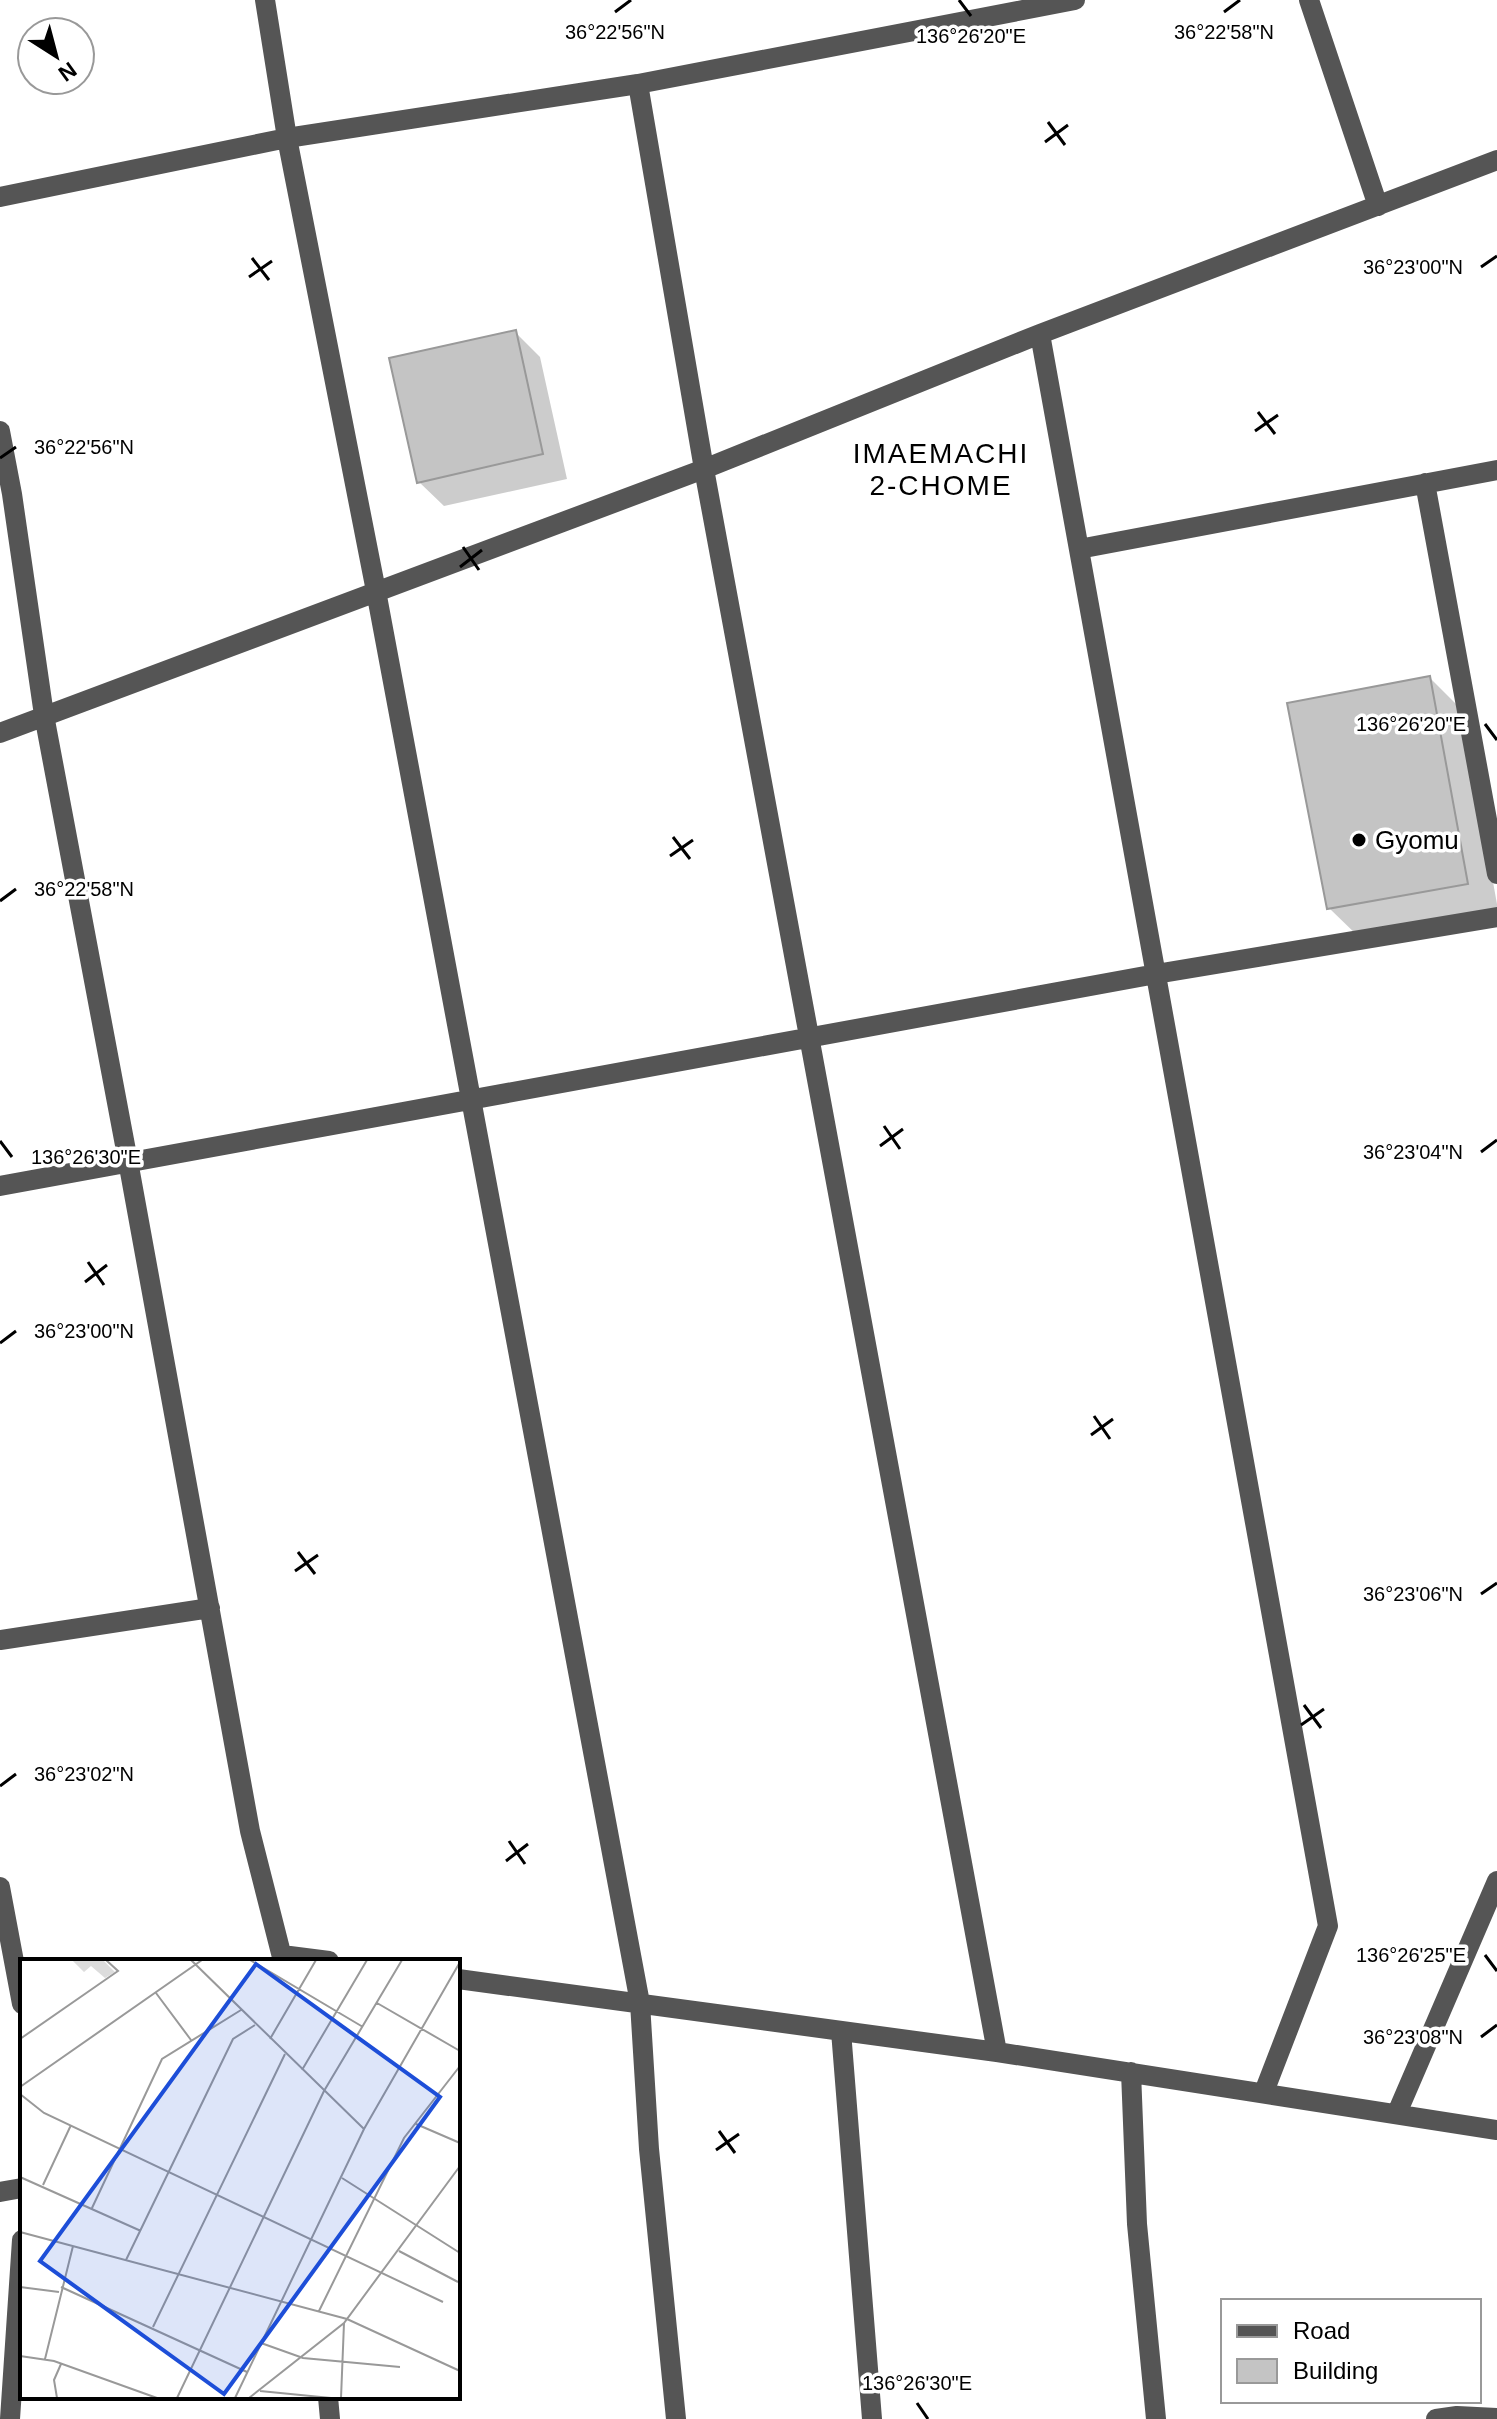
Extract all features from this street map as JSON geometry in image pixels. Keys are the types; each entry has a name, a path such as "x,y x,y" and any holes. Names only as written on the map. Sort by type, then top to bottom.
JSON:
{"street":[{"path":"265,0 287,138 376,591 640,2003 649,2149 676,2419"},
{"path":"0,197 287,138 638,84 1075,0"},
{"path":"1309,0 1378,206"},
{"path":"638,84 704,469 997,2052"},
{"path":"0,733 704,469 1040,334 1497,160"},
{"path":"1040,334 1328,1926 1264,2092"},
{"path":"0,431 44,715 250,1831 283,1958"},
{"path":"1079,549 1497,470"},
{"path":"1425,483 1497,874"},
{"path":"0,1186 1156,974 1497,917"},
{"path":"0,1640 210,1608"},
{"path":"1397,2113 1497,1881"},
{"path":"0,1887 20,1993"},
{"path":"460,1979 997,2052 1497,2130"},
{"path":"841,2031 872,2419"},
{"path":"1131,2072 1137,2224 1156,2419"},
{"path":"0,2192 20,2188"},
{"path":"10,2419 20,2270"},
{"path":"328,2399 330,2419"},
{"path":"1436,2419 1457,2416 1497,2418"}],"building":[{"path":"516,330 543,454 417,483 389,358"},
{"path":"1430,676 1468,884 1327,909 1287,703"}],"place":[{"name":"Gyomu","path":"1359,840"}],"district":[{"name":"IMAEMACHI 2-CHOME","path":"941,469"}]}
